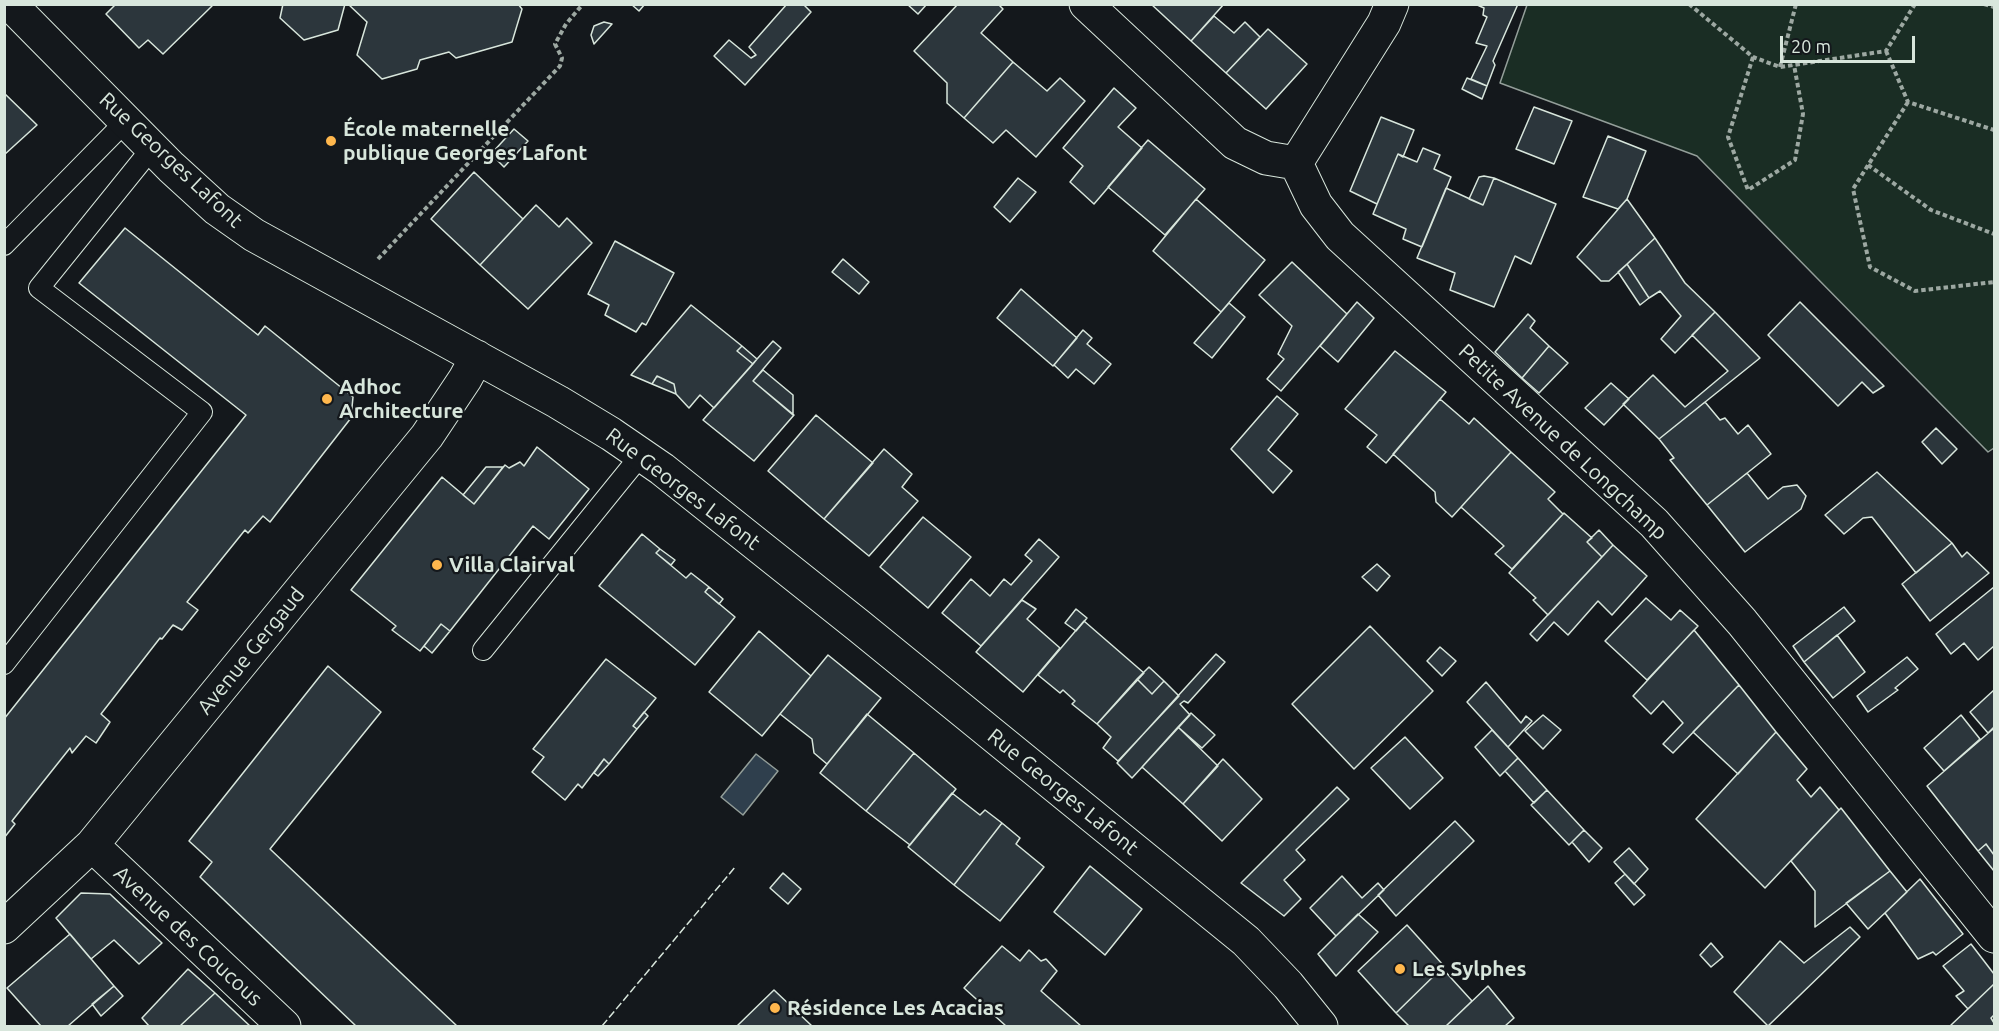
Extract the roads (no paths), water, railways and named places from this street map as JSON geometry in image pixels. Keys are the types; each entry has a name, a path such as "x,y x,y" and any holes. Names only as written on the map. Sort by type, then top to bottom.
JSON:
{"street":[{"name":"Rue Georges Lafont","path":"10,4 125,122 217,209 254,235 576,412 662,469 1246,941 1288,985 1321,1026"},
{"path":"1086,4 1235,143 1266,158 1296,163 1384,23 1392,4"},
{"name":"Petite Avenue de Longchamp","path":"1296,163 1316,205 1340,236 1654,524 1742,622 1995,936"},
{"name":"Avenue Gergaud","path":"4,927 92,845 427,436 477,357"},
{"name":"Avenue des Coucous","path":"92,845 284,1026"}],"lane":[{"path":"4,245 125,122"},
{"path":"4,664 202,412 39,288 152,148"},
{"path":"483,650 641,455"}],"water":[{"path":"756,754 778,771 743,815 721,797"}],"place":[{"name":"École maternelle publique Georges Lafont","path":"331,141"},
{"name":"Adhoc Architecture","path":"327,399"},
{"name":"Villa Clairval","path":"437,565"},
{"name":"Les Sylphes","path":"1400,969"},
{"name":"Résidence Les Acacias","path":"775,1008"}]}
